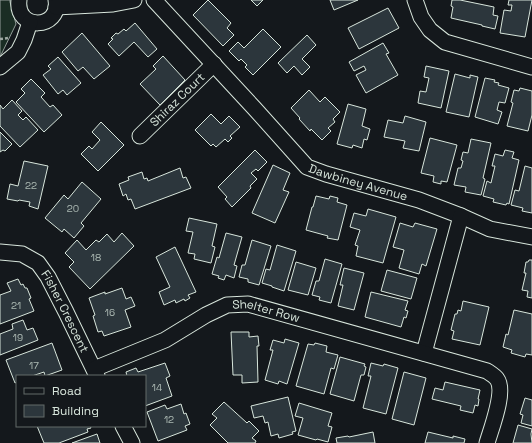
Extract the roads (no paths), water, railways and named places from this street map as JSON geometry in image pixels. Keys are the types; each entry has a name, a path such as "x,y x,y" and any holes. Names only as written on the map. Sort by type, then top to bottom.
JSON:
{"street":[{"path":"19,0 18,7 24,19 35,23 41,23 51,18 56,4 113,4 134,0"},
{"name":"Dawbiney Avenue","path":"154,0 214,64 306,167 419,200 490,229 532,237"},
{"path":"415,0 421,17 430,30 446,42 532,67"},
{"path":"0,67 18,52 30,22"},
{"name":"Shiraz Court","path":"140,136 214,64"},
{"path":"424,353 461,216"},
{"name":"Fisher Crescent","path":"0,252 22,254 38,263 52,284 95,373"},
{"name":"Shelter Row","path":"95,373 165,340 206,315 227,305 248,304 487,371 498,379 500,391 499,403 488,443"},
{"path":"124,427 132,443"}]}
